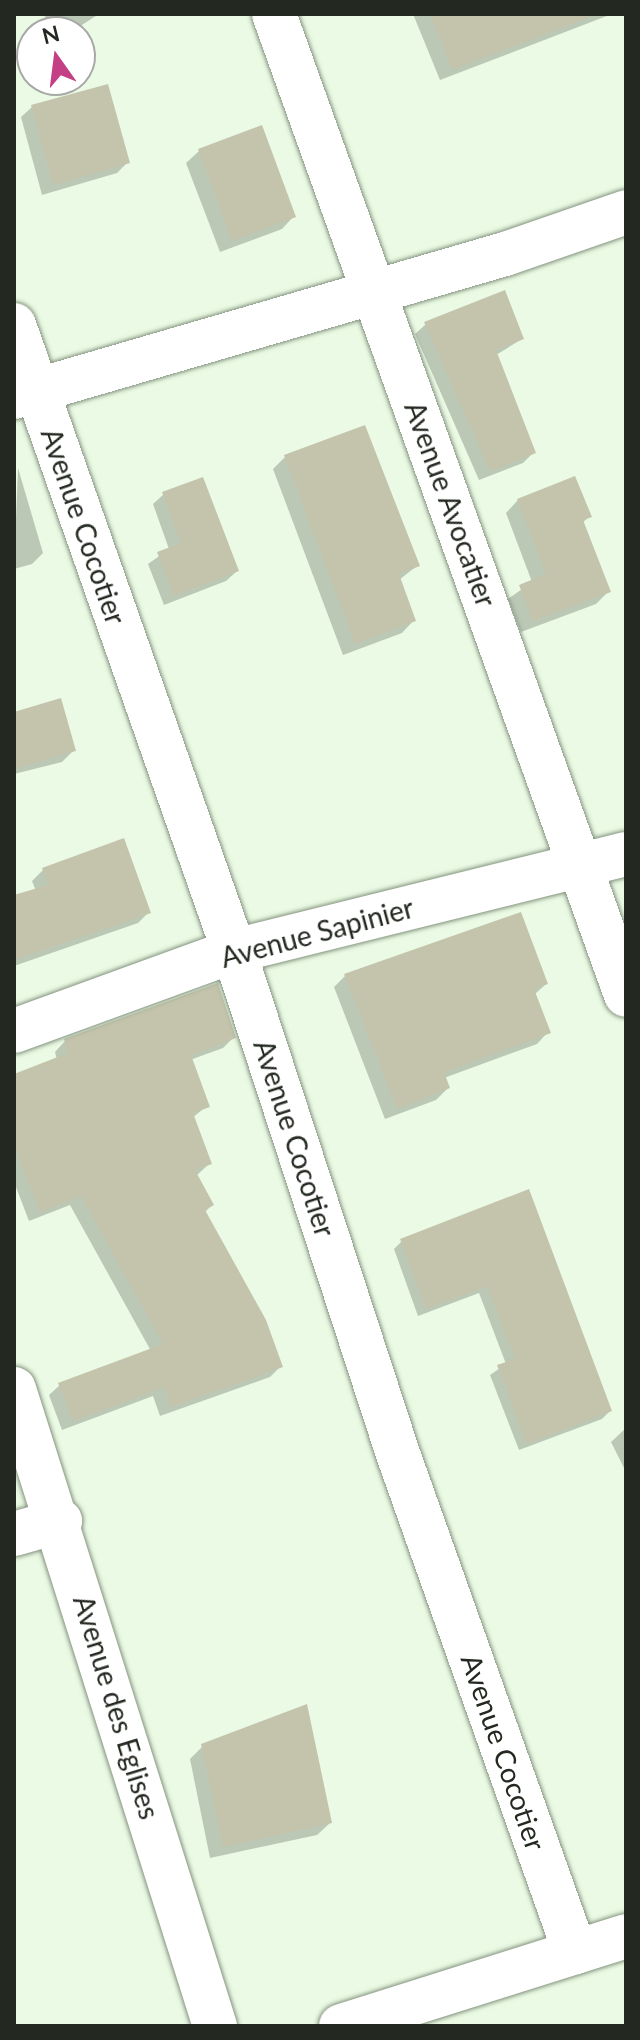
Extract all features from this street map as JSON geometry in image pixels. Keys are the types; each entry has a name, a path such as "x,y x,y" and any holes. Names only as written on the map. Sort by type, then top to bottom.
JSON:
{"street":[{"name":"Avenue Avocatier","path":"274,14 626,995"},
{"path":"25,394 505,254 626,212"},
{"name":"Avenue Cocotier","path":"14,325 25,394 234,951 397,1451 575,1952"},
{"name":"Avenue Sapinier","path":"14,1031 234,951 626,854"},
{"name":"Avenue des Eglises","path":"14,1389 60,1521 215,2026"},
{"path":"14,1534 60,1521"},
{"path":"341,2026 626,1936"}],"building":[{"path":"430,14 589,14 590,17 452,70"},
{"path":"108,84 130,163 53,185 31,105 64,96 96,96 96,87"},
{"path":"262,125 296,217 232,241 198,149"},
{"path":"505,290 524,339 496,350 536,453 490,471 424,322"},
{"path":"365,425 420,566 399,574 416,621 355,644 284,455"},
{"path":"575,476 592,517 583,520 611,592 533,621 519,585 546,574 517,499"},
{"path":"203,477 239,571 174,596 157,552 181,543 162,492"},
{"path":"61,698 76,751 14,769 14,712"},
{"path":"124,838 151,913 14,960 14,895 48,885 42,868"},
{"path":"521,912 548,984 534,989 551,1033 444,1072 450,1088 397,1109 344,974"},
{"path":"218,983 236,1038 191,1055 210,1107 193,1113 212,1164 195,1170 214,1205 205,1210 266,1320 283,1367 171,1407 164,1387 73,1421 58,1383 163,1344 81,1196 40,1212 14,1146 14,1074 68,1053 64,1039"},
{"path":"529,1189 612,1411 527,1444 497,1365 515,1359 487,1286 426,1309 400,1239"},
{"path":"307,1704 332,1823 223,1847 201,1744"}]}
